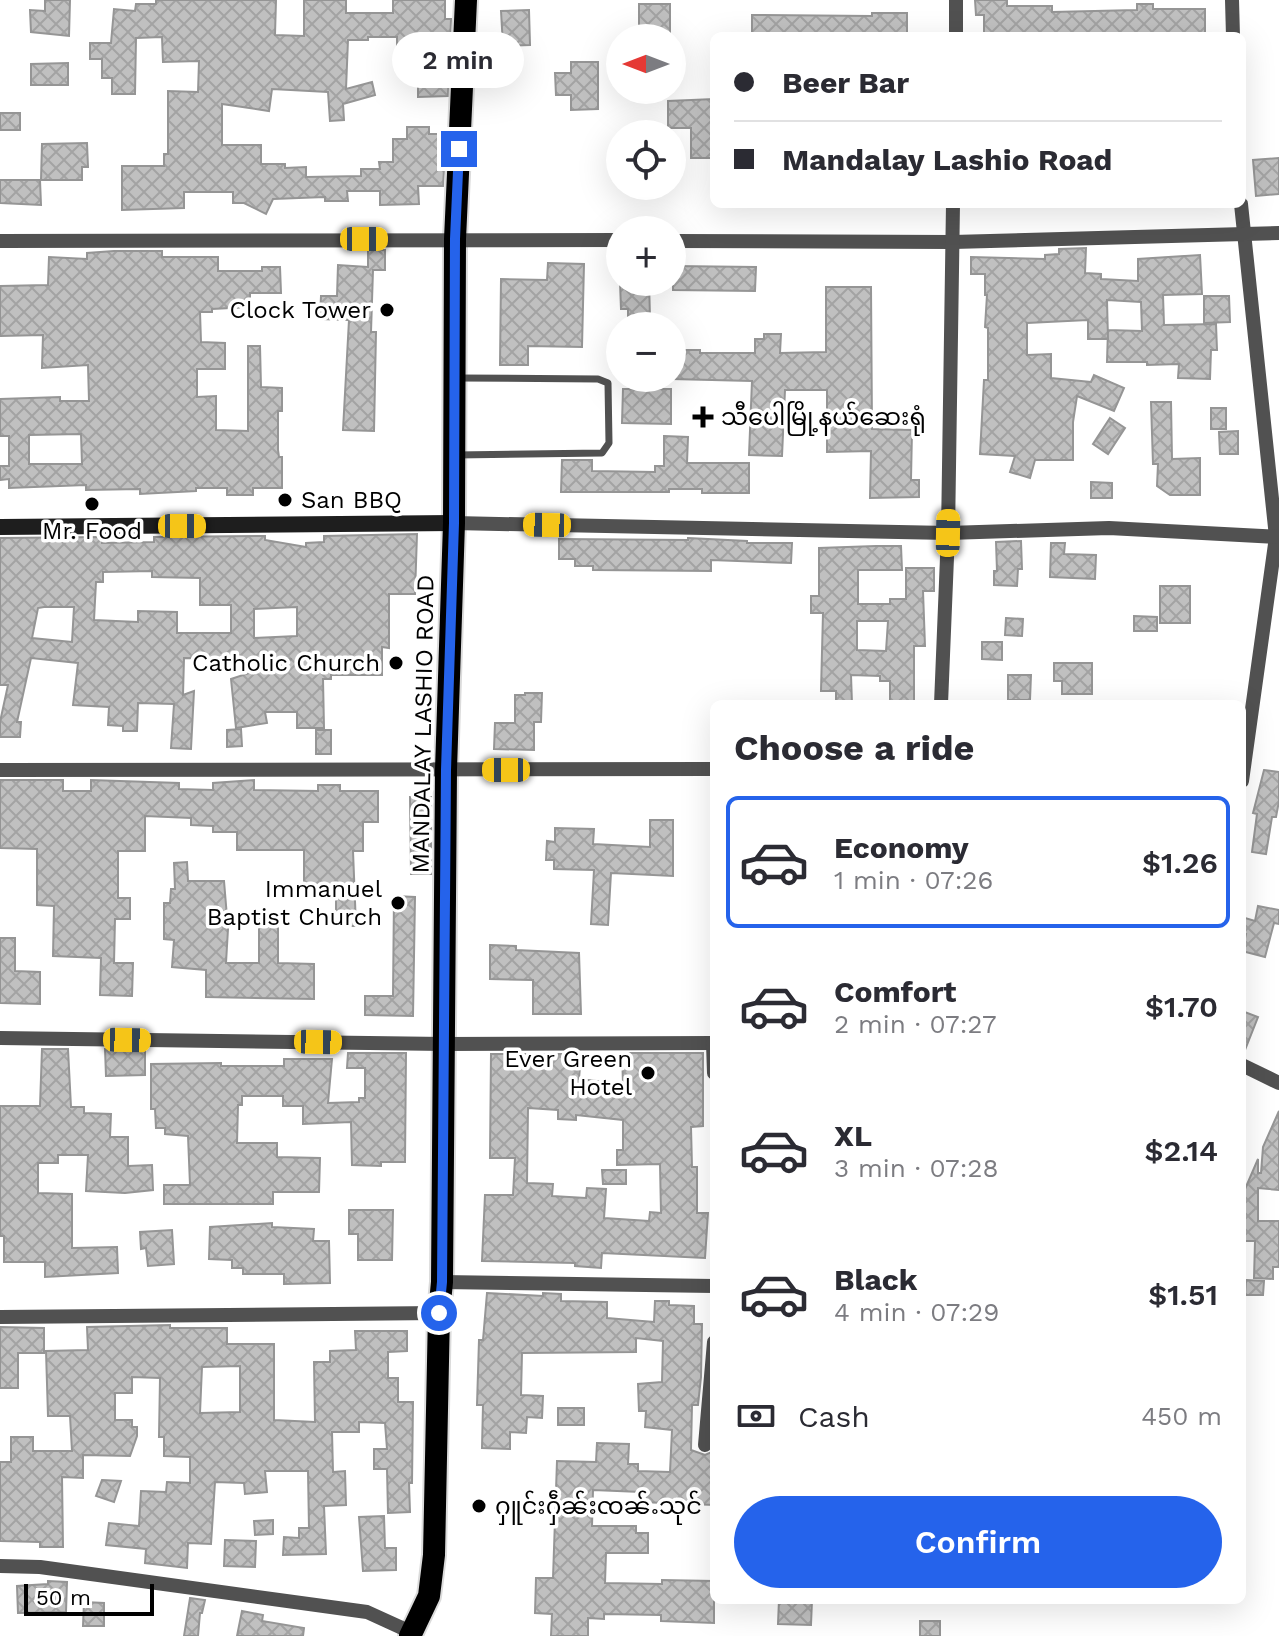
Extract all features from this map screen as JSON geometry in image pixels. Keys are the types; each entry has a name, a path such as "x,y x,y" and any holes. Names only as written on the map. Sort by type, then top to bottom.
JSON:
{"highway":[{"name":"MANDALAY LASHIO ROAD","path":"410,1634 429,1596 434,1555 442,1282 446,770 454,523 455,239 466,0"}],"main road":[{"path":"0,527 454,523"}],"street":[{"path":"956,0 956,32"},
{"path":"1232,0 1233,32"},
{"path":"941,700 948,533 953,208"},
{"path":"1241,208 1278,537 1246,754"},
{"path":"686,241 953,242 1279,233"},
{"path":"0,241 606,240"},
{"path":"454,523 948,533 1109,528 1278,537"},
{"path":"0,770 710,769"},
{"path":"0,1038 445,1044 710,1043"},
{"path":"1246,1067 1279,1083"},
{"path":"442,1282 710,1286"},
{"path":"0,1317 439,1313"},
{"path":"705,1445 710,1388"},
{"path":"0,1566 40,1567 367,1612 410,1634"}],"lane":[{"path":"454,378 598,379 608,383 609,443 602,453 454,455"}],"building":[{"path":"45,0 70,0 69,36 31,32 30,10 45,11"},
{"path":"156,0 276,0 275,35 304,36 304,0 346,0 346,13 393,13 393,0 445,0 445,19 451,19 448,96 418,97 418,60 397,60 397,37 368,37 368,40 348,40 346,89 372,82 375,95 343,104 344,120 330,121 328,92 272,89 269,111 222,104 222,145 261,145 261,164 306,167 306,177 361,176 361,169 380,169 379,162 393,162 393,139 407,139 407,127 429,127 429,134 446,134 443,186 418,186 419,204 380,205 380,191 347,191 348,201 325,201 325,197 273,199 266,214 244,203 233,203 233,192 184,192 184,208 122,210 122,166 164,166 164,154 168,154 168,91 198,92 199,61 163,62 162,37 136,38 135,94 112,94 112,78 102,78 102,59 90,59 90,43 111,43 114,9 135,11 136,4 156,4"},
{"path":"975,0 1007,0 1007,6 1052,6 1052,12 1137,10 1137,4 1153,4 1153,9 1205,9 1205,32 984,32 984,15 976,15"},
{"path":"639,4 670,4 670,24 639,24"},
{"path":"529,10 530,45 503,46 501,11"},
{"path":"872,13 907,13 907,32 752,32 752,15 872,16"},
{"path":"571,62 598,62 598,109 571,110 571,95 556,95 555,73 571,73"},
{"path":"68,63 68,85 31,85 31,64"},
{"path":"710,99 710,158 691,158 691,128 686,128 686,120 668,120 668,104"},
{"path":"0,113 20,113 20,130 0,130"},
{"path":"87,143 88,167 82,167 82,180 41,180 42,144"},
{"path":"1279,158 1279,194 1256,196 1253,160"},
{"path":"0,180 40,180 41,205 0,203"},
{"path":"1086,248 1085,273 1101,274 1101,279 1138,281 1138,259 1200,255 1202,294 1163,295 1164,325 1216,324 1217,350 1211,350 1210,379 1178,378 1179,364 1107,362 1108,339 1088,339 1088,320 1027,323 1027,355 1051,354 1051,378 1091,382 1094,375 1124,388 1114,411 1077,396 1073,460 1035,460 1030,478 1010,472 1015,456 980,454 984,380 988,380 987,295 985,274 971,274 971,257 1045,259 1045,255 1059,254 1059,249","holes":["1107,300 1141,302 1142,331 1108,330 1108,334"]},
{"path":"368,250 385,250 385,270 373,270 371,332 376,332 374,431 343,430 349,320 320,319 321,296 337,296 338,265 368,267"},
{"path":"162,251 162,257 218,257 218,271 262,271 262,267 280,267 281,293 250,293 250,307 200,312 201,342 225,343 225,369 197,369 197,397 216,396 216,430 248,431 248,346 260,346 261,387 282,388 282,411 278,411 278,450 279,457 282,457 282,488 253,488 253,495 227,495 227,488 140,494 140,489 86,490 86,485 9,488 9,479 0,480 0,466 9,466 9,436 0,436 0,399 60,397 60,401 89,401 88,365 42,368 43,335 0,336 0,286 48,285 49,257 87,259 87,253","holes":["81,434 82,464 29,464 29,435"]},
{"path":"548,263 584,264 582,347 528,346 528,365 500,365 501,279 547,280"},
{"path":"686,266 756,267 755,291 686,290"},
{"path":"826,287 871,287 872,429 912,430 911,480 919,480 919,497 870,498 871,451 827,452 827,390 785,390 782,456 749,455 752,381 686,379 686,350 755,353 755,339 764,339 764,334 781,334 780,353 826,352"},
{"path":"621,296 649,296 650,312 621,309"},
{"path":"1204,296 1229,296 1230,322 1204,323"},
{"path":"623,392 671,392 671,424 622,423"},
{"path":"1151,402 1171,402 1172,459 1200,458 1200,495 1170,495 1157,486 1158,464 1153,464"},
{"path":"1211,408 1226,408 1226,429 1211,429"},
{"path":"1110,418 1125,428 1108,454 1093,444"},
{"path":"1238,431 1238,454 1220,454 1219,432"},
{"path":"664,436 688,437 687,463 749,463 749,493 702,493 702,489 561,492 562,460 592,460 592,471 655,472 655,466 664,466"},
{"path":"1091,482 1112,483 1112,498 1091,498"},
{"path":"417,534 415,594 389,594 389,648 382,647 382,675 331,675 331,679 323,679 324,728 297,728 297,712 265,712 267,723 236,728 231,679 292,659 184,658 183,695 194,691 191,749 171,748 174,704 138,703 137,731 123,731 123,726 108,725 109,707 73,705 78,663 31,658 17,722 21,722 20,737 0,737 8,685 0,685 0,538 102,537 102,543 154,542 154,537 265,536 265,540 306,547 306,543 324,542 324,536","holes":["152,571 152,577 200,578 200,605 231,605 231,633 177,633 177,612 138,611 138,622 94,620 96,582 103,582 103,572","74,607 72,642 32,638 38,608","297,607 297,636 254,638 254,609"]},
{"path":"688,538 792,543 791,563 711,560 711,571 593,570 593,566 575,566 575,559 559,559 559,539"},
{"path":"1021,541 1022,569 1018,569 1017,586 994,585 996,542"},
{"path":"1051,543 1065,543 1064,554 1096,555 1095,579 1050,577"},
{"path":"901,546 902,570 858,570 858,604 890,604 890,599 906,599 906,568 934,568 934,591 923,591 925,646 914,646 914,700 890,700 890,681 880,681 880,676 851,675 852,700 836,700 836,691 821,691 823,613 811,613 811,596 819,596 819,548","holes":["857,621 888,621 886,651 857,650"]},
{"path":"1160,586 1190,586 1190,623 1160,623"},
{"path":"1134,616 1157,617 1157,631 1134,631"},
{"path":"1006,618 1023,619 1022,636 1005,635"},
{"path":"982,642 1002,642 1002,660 982,659"},
{"path":"1054,663 1092,663 1092,694 1062,694 1062,681 1054,681"},
{"path":"1008,675 1031,675 1030,700 1008,700"},
{"path":"542,693 541,722 534,722 534,750 494,749 495,723 515,723 515,695"},
{"path":"241,729 242,746 227,747 227,730"},
{"path":"316,730 331,730 331,754 316,754"},
{"path":"1264,770 1279,772 1279,801 1276,817 1272,817 1266,854 1252,852 1257,814 1253,813"},
{"path":"0,780 63,780 63,791 91,791 91,780 179,783 179,789 213,790 213,783 254,780 254,790 318,791 318,785 340,785 340,791 378,791 378,822 363,822 363,851 353,851 356,926 336,926 336,897 310,897 310,892 304,892 304,850 237,850 237,832 213,832 213,826 191,825 191,818 145,816 145,851 118,851 118,898 130,898 130,919 115,919 114,963 133,963 132,996 100,995 101,958 53,956 54,906 37,905 37,849 0,848"},
{"path":"410,797 431,797 431,874 411,874"},
{"path":"650,820 673,820 673,876 611,873 608,925 591,924 594,870 554,869 554,860 546,860 547,841 555,842 555,828 594,829 593,844 650,847"},
{"path":"187,862 188,881 224,881 228,929 226,963 259,963 259,912 278,912 278,963 314,964 314,999 206,997 206,970 172,967 174,940 164,939 164,903 170,903 171,889 175,889 174,863"},
{"path":"394,896 415,897 413,1016 365,1015 365,996 393,996"},
{"path":"1258,906 1279,910 1279,924 1274,923 1265,957 1246,952 1246,918 1255,921"},
{"path":"0,938 15,938 15,971 40,972 40,1004 0,1003"},
{"path":"490,945 516,946 516,950 579,953 581,1014 533,1014 533,980 490,979"},
{"path":"1246,1012 1258,1017 1246,1047"},
{"path":"42,1049 68,1049 71,1107 84,1107 84,1113 111,1114 110,1137 128,1137 128,1166 152,1165 153,1190 125,1193 86,1191 88,1155 58,1155 58,1163 38,1163 38,1193 72,1194 72,1248 117,1247 118,1273 45,1277 45,1262 4,1262 4,1236 0,1236 0,1106 40,1106"},
{"path":"105,1049 145,1050 145,1075 106,1076"},
{"path":"348,1053 406,1053 405,1162 381,1162 381,1166 352,1165 351,1122 303,1124 303,1106 283,1106 283,1096 242,1096 242,1105 238,1105 237,1143 277,1143 277,1157 320,1158 319,1192 273,1192 273,1204 164,1204 164,1185 190,1185 188,1136 165,1134 165,1128 156,1128 155,1109 151,1109 151,1064 284,1066 284,1059 332,1059 328,1103 359,1102 359,1098 365,1098 365,1068 347,1068"},
{"path":"622,1053 703,1053 703,1126 691,1127 692,1167 697,1167 697,1213 708,1213 705,1258 602,1253 601,1268 575,1266 575,1263 482,1261 485,1195 513,1195 515,1158 490,1158 491,1054 581,1054 579,1079 623,1084","holes":["528,1108 558,1110 558,1119 576,1120 576,1115 623,1120 623,1150 617,1150 617,1165 660,1164 661,1213 650,1212 649,1221 604,1218 606,1189 587,1188 586,1198 552,1196 553,1184 527,1183"]},
{"path":"1279,1111 1279,1190 1258,1188 1258,1221 1279,1221 1279,1267 1273,1267 1273,1279 1254,1278 1255,1241 1246,1241 1246,1187 1258,1159 1258,1173 1261,1173 1263,1147"},
{"path":"602,1170 626,1170 626,1184 603,1184"},
{"path":"349,1210 393,1210 392,1260 358,1260 358,1234 349,1234"},
{"path":"272,1223 272,1227 314,1229 313,1241 329,1241 330,1283 284,1284 284,1274 243,1274 243,1268 232,1268 232,1260 209,1259 210,1227"},
{"path":"172,1230 174,1264 148,1266 146,1248 141,1249 140,1232"},
{"path":"1246,1280 1264,1281 1263,1295 1246,1295"},
{"path":"487,1293 561,1294 561,1301 607,1302 607,1318 654,1322 655,1301 694,1306 694,1324 702,1324 701,1377 698,1405 692,1405 691,1450 705,1455 710,1453 710,1505 640,1502 641,1492 593,1490 592,1526 636,1526 636,1533 648,1533 648,1553 606,1553 605,1583 710,1581 714,1623 661,1621 661,1615 604,1614 604,1619 588,1618 588,1636 551,1636 552,1614 535,1613 536,1578 553,1578 557,1461 596,1462 597,1443 629,1444 628,1464 638,1464 638,1471 670,1472 672,1430 645,1427 646,1411 639,1411 638,1384 662,1382 663,1341 636,1338 636,1352 522,1353 521,1395 543,1396 542,1418 527,1417 526,1433 510,1432 510,1449 482,1448 483,1405 477,1405 479,1340 483,1340"},
{"path":"170,1325 170,1328 227,1328 227,1344 274,1344 274,1420 315,1422 314,1362 330,1362 330,1351 356,1350 355,1331 407,1331 407,1351 388,1352 388,1378 398,1378 398,1402 413,1402 410,1512 388,1513 387,1469 374,1469 374,1449 387,1449 385,1423 359,1422 359,1432 332,1432 333,1472 345,1471 346,1505 324,1506 326,1554 283,1555 284,1537 299,1538 299,1528 309,1528 308,1471 265,1471 267,1492 245,1494 244,1483 215,1482 211,1544 188,1543 187,1568 145,1563 146,1549 106,1545 109,1523 139,1526 141,1491 166,1492 167,1482 190,1483 190,1457 164,1456 164,1437 159,1437 160,1378 132,1377 132,1393 115,1393 115,1420 132,1420 132,1427 137,1427 130,1456 83,1455 83,1478 62,1477 63,1547 40,1547 40,1542 0,1541 0,1462 11,1462 11,1437 33,1437 33,1451 72,1451 70,1416 48,1416 46,1351 88,1350 87,1327","holes":["240,1366 240,1412 200,1413 202,1367"]},
{"path":"0,1327 44,1328 44,1353 18,1353 18,1388 0,1388"},
{"path":"558,1408 584,1408 584,1425 558,1425"},
{"path":"102,1480 121,1481 114,1502 96,1496"},
{"path":"384,1516 385,1548 396,1548 396,1570 363,1571 359,1517"},
{"path":"273,1520 273,1534 255,1535 254,1521"},
{"path":"225,1540 256,1541 255,1567 224,1566"},
{"path":"48,1581 67,1582 66,1612 18,1613 17,1586 48,1584"},
{"path":"190,1598 205,1600 200,1613 198,1636 184,1636"},
{"path":"84,1602 104,1603 104,1626 83,1626"},
{"path":"779,1604 812,1604 811,1625 778,1624"},
{"path":"242,1611 263,1615 262,1621 304,1628 303,1636 237,1636"},
{"path":"920,1621 940,1621 940,1636 920,1636"}],"place":[{"name":"Clock Tower","path":"387,310"},
{"name":"သီပေါမြို့နယ်ဆေးရုံ","path":"703,417"},
{"name":"San BBQ","path":"285,500"},
{"name":"Mr. Food","path":"92,504"},
{"name":"Catholic Church","path":"396,663"},
{"name":"Immanuel Baptist Church","path":"398,903"},
{"name":"Ever Green Hotel","path":"648,1073"},
{"name":"ႁူင်းႁဵၼ်းၸၼ်ႉသုင်","path":"479,1506"}],"route":[{"path":"439,1313 442,1282 446,770 454,523 455,239 459,149"}]}
